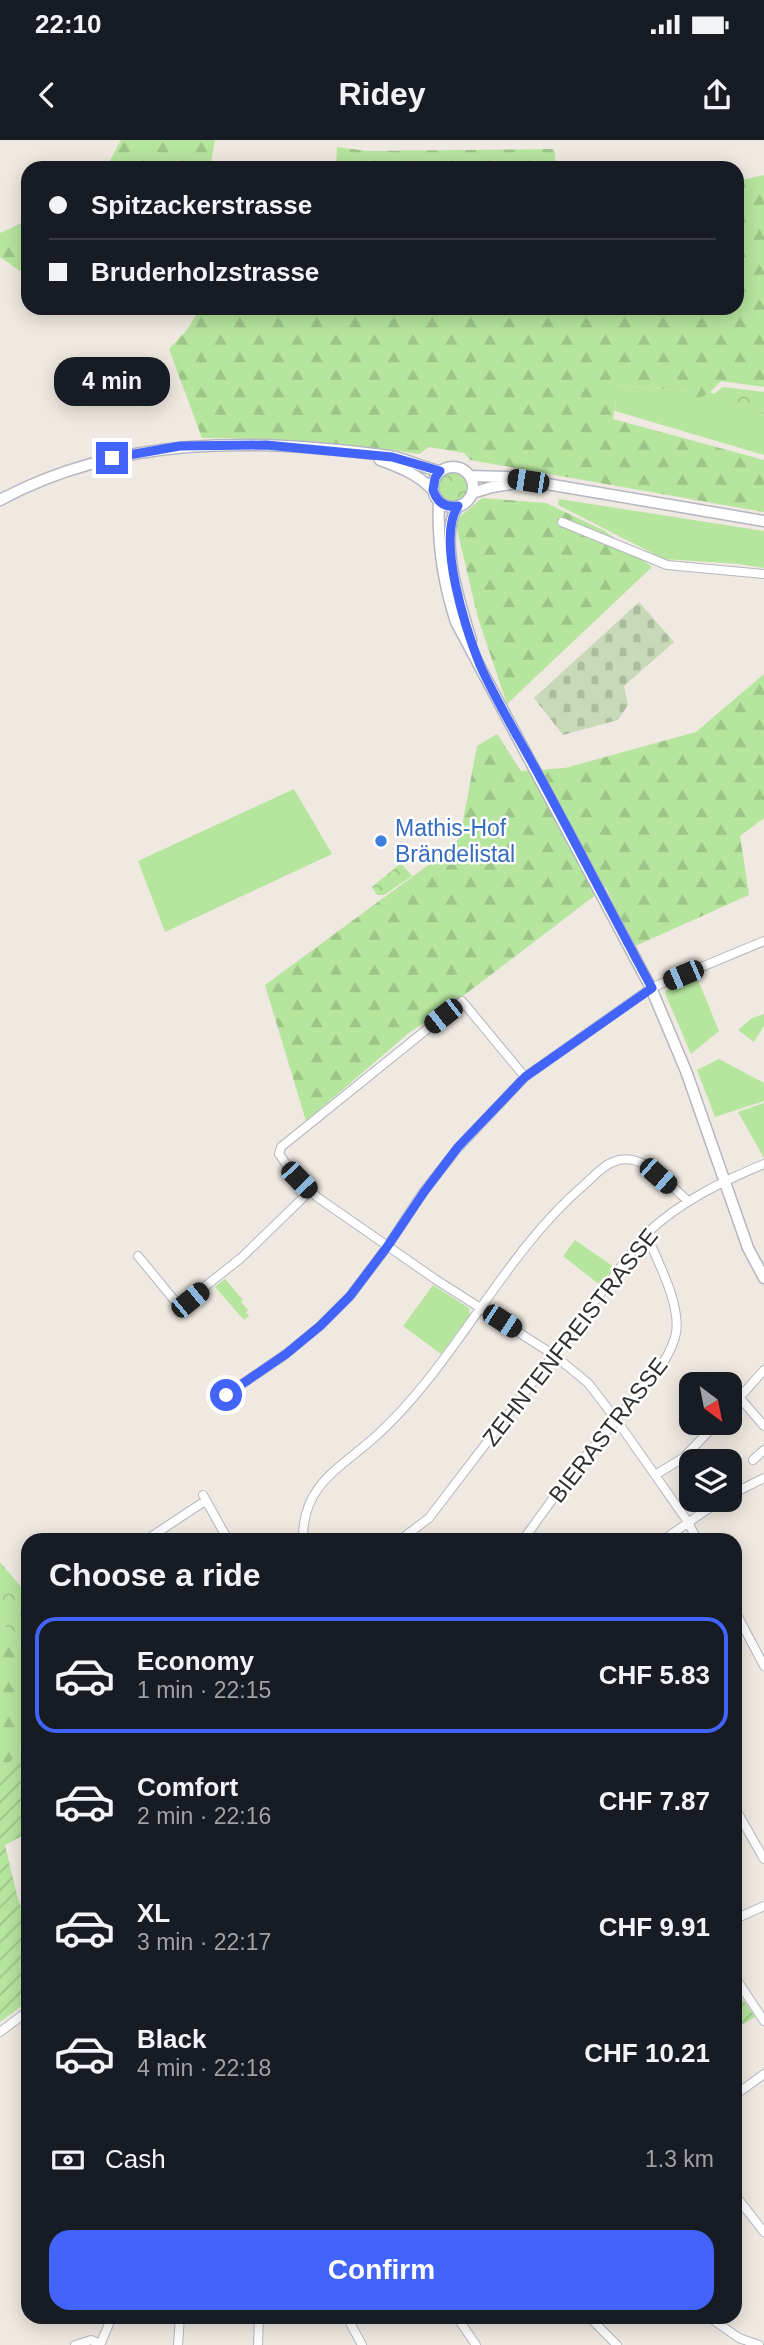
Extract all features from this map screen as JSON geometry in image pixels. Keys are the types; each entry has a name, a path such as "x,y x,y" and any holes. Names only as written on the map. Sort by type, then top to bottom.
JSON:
{"main road":[{"path":"0,499 57,474 95,462 157,449 215,444 266,445 361,453 392,457 440,471 455,466 464,469 473,484 467,501 458,506 439,502"},
{"path":"361,453 422,479 433,490 439,502 439,553 445,588 466,643 481,666 652,988 686,1071 748,1248 764,1278"},
{"path":"433,490 435,478 440,471"},
{"path":"470,476 528,481 764,521"},
{"path":"472,493 528,481"},
{"path":"458,506 451,530 452,563 458,597 481,666"}],"street":[{"path":"562,522 667,565 764,574"},
{"path":"226,1395 286,1354 350,1296 458,1147 525,1077 652,988 764,941"},
{"path":"525,1077 463,1001 279,1150 281,1159 310,1191 387,1247 554,1355 587,1383 615,1418 694,1533"},
{"path":"303,1533 307,1509 322,1480 400,1413 420,1391 562,1203 614,1161 625,1159 644,1163 688,1201"},
{"name":"ZEHNTENFREISTRASSE","path":"409,1533 429,1518 646,1234 688,1201 723,1181 764,1164"},
{"path":"138,1256 175,1301 184,1303 241,1258 310,1191"},
{"name":"BIERASTRASSE","path":"528,1533 570,1475 663,1363 671,1349 676,1333 675,1311 646,1234"},
{"path":"742,1394 764,1370"},
{"path":"742,1400 764,1426"},
{"path":"655,1475 683,1458 705,1435"},
{"path":"753,1460 764,1450"},
{"path":"742,1489 764,1478"},
{"path":"156,1533 204,1498 224,1533"},
{"path":"673,1533 703,1512"},
{"path":"742,1624 764,1666"},
{"path":"742,1820 764,1859"},
{"path":"742,1916 764,1906"},
{"path":"742,1988 764,2021"},
{"path":"0,2032 21,2016"},
{"path":"742,2090 764,2074"},
{"path":"742,2204 764,2231"},
{"path":"75,2345 91,2340 100,2344 109,2324"},
{"path":"178,2345 180,2324"},
{"path":"258,2345 260,2324"},
{"path":"351,2324 362,2345"},
{"path":"462,2324 476,2345"},
{"path":"596,2324 617,2345"},
{"path":"717,2324 738,2341 759,2345"}],"green space":[{"path":"121,140 215,140 211,161 110,161"},
{"path":"337,147 367,151 553,149 555,153 555,161 336,161"},
{"path":"764,175 764,387 721,381 710,392 694,401 686,391 618,385 613,419 764,460 764,512 470,460 464,453 429,447 419,454 311,442 202,438 169,349 187,330 196,315 744,315 744,179"},
{"path":"21,223 21,271 0,257 0,233"},
{"path":"617,385 686,391 694,400 710,392 764,414 764,455 615,411"},
{"path":"723,387 764,392 764,414 714,394"},
{"path":"453,472 464,476 468,487 464,498 453,502 442,498 438,487 442,476"},
{"path":"482,498 546,503 605,531 652,567 507,704 478,618 455,521"},
{"path":"559,499 764,531 764,568 664,559 558,505"},
{"path":"639,602 674,642 624,686 628,705 618,720 563,735 534,698"},
{"path":"764,674 764,818 740,836 749,895 633,947 606,887 442,1012 410,1032 306,1121 265,985 450,849 460,837 477,746 497,734 521,771 565,768 696,732"},
{"path":"294,789 332,854 165,932 138,861"},
{"path":"401,863 412,876 384,895 377,895 372,887"},
{"path":"696,975 719,1031 691,1054 665,993 669,987"},
{"path":"764,1014 764,1026 754,1042 738,1030 752,1018"},
{"path":"719,1059 764,1083 764,1101 715,1117 697,1070"},
{"path":"764,1103 764,1158 738,1112"},
{"path":"575,1240 614,1267 600,1285 563,1256"},
{"path":"225,1279 248,1310 246,1312 249,1316 244,1320 215,1287"},
{"path":"433,1285 469,1308 470,1315 441,1354 403,1326"},
{"path":"0,1562 21,1587 21,1643 13,1637 0,1619"},
{"path":"0,1619 13,1637 21,1643 21,1751 0,1772"},
{"path":"21,1751 21,1837 5,1845 21,1907 21,2006 0,2022 0,1772"},
{"path":"742,1998 755,2017 742,2025"}],"place":[{"name":"Mathis-Hof Brändelistal","path":"381,841"}],"route":[{"path":"112,458 180,446 266,445 392,457 440,471 435,478 433,490 442,503 458,506 451,530 452,563 458,597 481,666 652,988 525,1077 458,1147 350,1296 286,1354 226,1395"}]}
